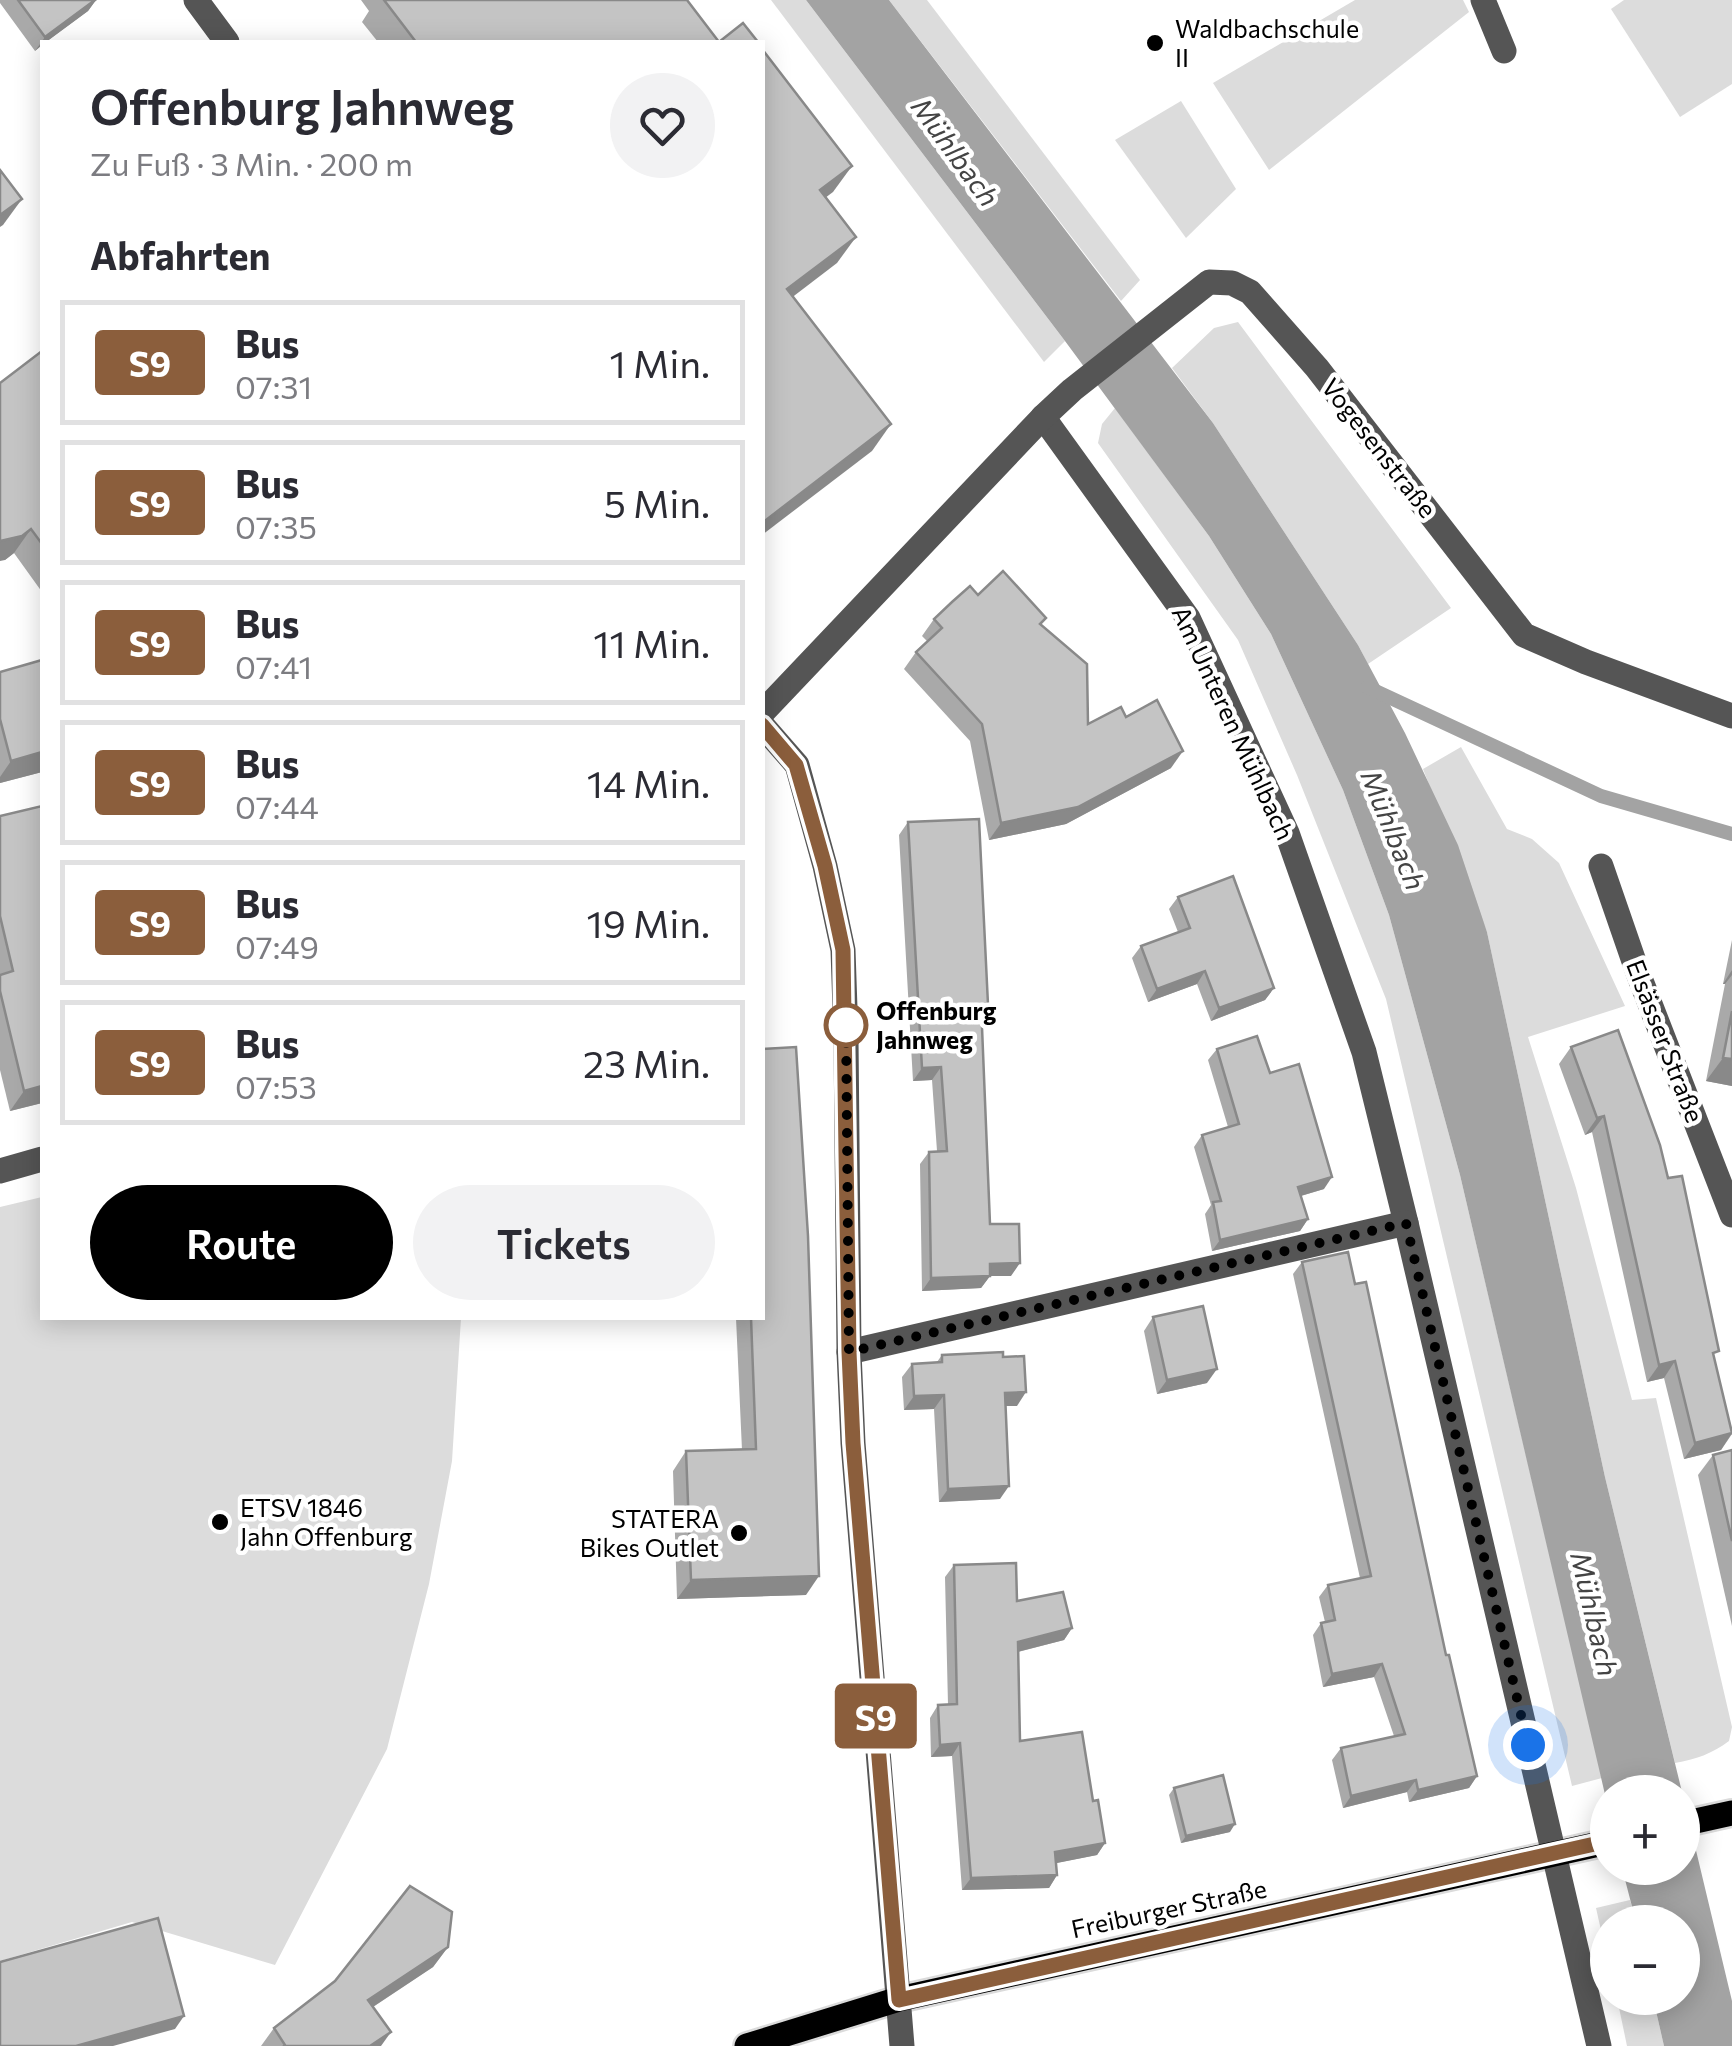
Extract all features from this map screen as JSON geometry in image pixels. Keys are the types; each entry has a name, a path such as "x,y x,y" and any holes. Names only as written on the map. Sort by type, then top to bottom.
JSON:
{"main road":[{"path":"1700,1820 1730,1814"},
{"name":"Freiburger Straße","path":"747,2046 899,2000 1590,1846"}],"street":[{"path":"196,0 226,40"},
{"path":"1482,0 1504,51"},
{"name":"Vogesenstraße","path":"1043,417 1209,282 1232,283 1250,292 1317,368 1524,635 1732,716"},
{"path":"765,709 1043,417"},
{"name":"Am Unteren Mühlbach","path":"1043,417 1188,618 1287,833 1364,1052 1598,2046"},
{"path":"765,729 796,765 825,866 843,950 854,1463 902,2046"},
{"name":"Elsässer Straße","path":"1601,866 1732,1215"},
{"path":"0,1170 40,1160"},
{"path":"849,1352 1406,1223"}],"shaded area":[{"path":"771,0 806,0 1065,341 1044,362"},
{"path":"889,0 927,0 1140,280 1121,301"},
{"path":"1355,0 1463,0 1469,12 1269,170 1213,83"},
{"path":"1624,0 1732,0 1732,84 1680,117 1611,9"},
{"path":"1181,101 1236,189 1186,238 1115,140"},
{"path":"1238,322 1451,608 1368,664 1213,423 1172,368 1214,328"},
{"path":"1115,408 1209,536 1271,634 1343,790 1389,915 1460,1175 1601,1775 1590,1775 1590,1781 1572,1786 1386,999 1297,775 1238,640 1098,443 1102,424"},
{"path":"1461,747 1507,829 1532,839 1559,863 1625,1006 1528,1037 1576,1188 1632,1400 1656,1398 1732,1727 1729,1741 1723,1746 1675,1763 1605,1477 1487,932 1423,769"},
{"name":"ETSV 1846 Jahn Offenburg","path":"40,1197 40,1320 461,1320 452,1461 429,1584 387,1749 275,1965 132,1922 0,1961 0,1207"},
{"path":"1621,2015 1657,2015 1664,2046 1627,2046"}],"water":[{"name":"Mühlbach","path":"806,0 889,0 1213,423 1358,645 1405,733 1458,845 1487,932 1605,1477 1678,1775 1600,1775 1460,1175 1389,915 1343,790 1271,634 1209,536"},
{"path":"1700,1867 1732,2001 1732,2046 1664,2046 1657,2015 1700,2015 1700,1905 1632,1905 1626,1885 1700,1885"}],"building":[{"path":"18,0 95,0 45,37"},
{"path":"384,0 687,0 717,40 414,40"},
{"path":"743,23 756,40 722,40"},
{"path":"765,53 852,166 820,190 856,237 787,289 891,424 765,521"},
{"path":"0,170 22,199 0,215"},
{"path":"40,353 40,541 31,529 22,536 0,541 0,383"},
{"path":"1003,571 1046,618 1040,624 1087,664 1088,724 1121,707 1126,717 1157,700 1183,751 1078,807 1001,823 982,724 916,652 942,628 934,619 952,602 970,586 978,595"},
{"path":"40,661 40,753 11,761 0,719 0,672"},
{"path":"40,806 40,1087 24,1091 0,991 0,975 13,971 0,916 0,816"},
{"path":"979,819 989,1025 982,1027 990,1224 1019,1224 1020,1263 990,1264 990,1276 931,1278 929,1152 947,1151 941,1067 922,1068 908,822"},
{"path":"1233,876 1274,988 1219,1008 1205,971 1157,989 1141,946 1190,928 1178,897"},
{"path":"1732,1011 1732,1059 1723,1058"},
{"path":"1618,1030 1668,1178 1682,1176 1719,1351 1713,1353 1732,1433 1695,1443 1675,1361 1659,1365 1604,1116 1597,1118 1571,1047"},
{"path":"1257,1036 1270,1073 1299,1064 1332,1177 1298,1187 1308,1219 1220,1240 1213,1202 1221,1201 1202,1135 1239,1124 1217,1049"},
{"path":"796,1047 808,1236 819,1576 691,1580 686,1451 756,1449 751,1320 765,1320 765,1049"},
{"path":"1348,1252 1355,1284 1366,1282 1446,1655 1477,1776 1418,1790 1416,1780 1351,1796 1341,1748 1405,1734 1382,1664 1332,1674 1321,1623 1335,1620 1328,1585 1371,1576 1302,1262"},
{"path":"1203,1306 1217,1369 1167,1380 1153,1317"},
{"path":"1003,1352 1003,1357 1024,1356 1026,1392 1005,1393 1009,1486 948,1489 944,1395 914,1396 912,1364 942,1362 942,1355"},
{"path":"1732,1450 1732,1541 1713,1455"},
{"path":"1016,1563 1017,1601 1063,1592 1072,1628 1018,1642 1020,1741 1082,1732 1093,1801 1098,1800 1105,1843 1055,1852 1057,1875 971,1878 960,1743 940,1745 938,1705 957,1704 954,1565"},
{"path":"1223,1775 1235,1824 1186,1836 1174,1788"},
{"path":"410,1886 452,1912 448,1947 368,2000 391,2032 370,2046 284,2046 274,2028 335,1981"},
{"path":"158,1918 184,2016 76,2046 0,2046 0,1962"}],"waterway":[{"path":"1367,687 1601,796 1732,834"}],"bus line":[{"name":"S9","path":"765,729 796,765 825,866 843,950 853,1443 899,2000 1590,1845"}],"place":[{"name":"Waldbachschule II","path":"1155,43"},
{"name":"Offenburg Jahnweg","path":"846,1025"},
{"name":"ETSV 1846 Jahn Offenburg","path":"220,1522"},
{"name":"STATERA Bikes Outlet","path":"739,1533"}],"route":[{"path":"846,1025 849,1352 1406,1223 1528,1745"}]}
